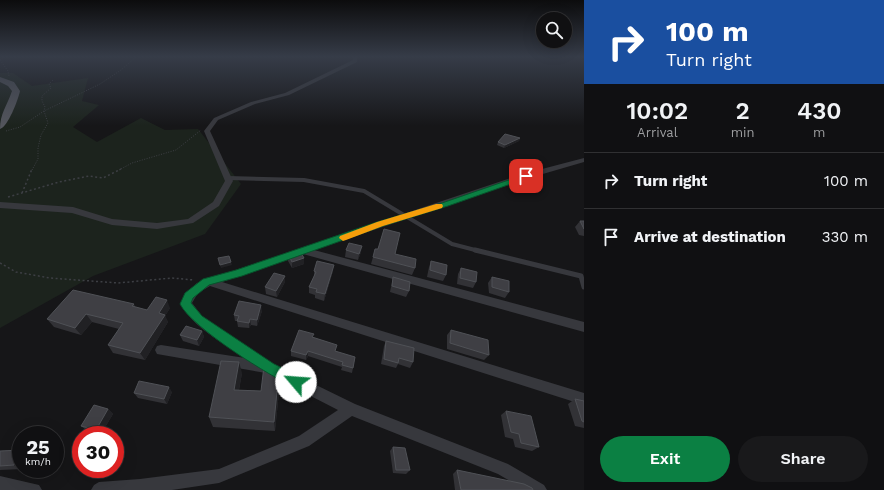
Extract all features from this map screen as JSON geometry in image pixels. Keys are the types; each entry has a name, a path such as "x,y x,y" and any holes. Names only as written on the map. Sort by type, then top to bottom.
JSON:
{"main road":[{"path":"0,80 11,84 16,91 2,129"}],"street":[{"path":"0,205 73,210 112,222 157,226 190,220 216,204 229,181 208,131 216,119 253,103 287,94 316,80"},
{"path":"539,490 503,469 351,409 269,368 218,334 190,311 186,304 188,296 207,281 217,280 526,176 584,160"},
{"path":"304,251 584,327"},
{"path":"207,281 584,399"},
{"path":"161,350 269,368"},
{"path":"99,490 140,487 219,476 304,441 351,409"},
{"path":"0,484 34,490"}],"lane":[{"path":"228,178 304,180 364,191 452,244 581,276 584,287"}],"path":[{"path":"10,80 11,84"},
{"path":"22,193 29,174 38,159 39,142 48,123 44,111 42,96 51,88 49,84 53,80"},
{"path":"2,129 20,127 44,111 106,80"},
{"path":"7,198 59,182 88,176 103,178 132,163 176,150 214,122"},
{"path":"0,263 16,272 50,278 118,283 172,278 207,281"}],"shaded area":[{"path":"0,80 23,80 32,86 75,80 88,80 82,101 99,105 73,127 97,142 141,118 165,130 198,129 241,184 205,234 93,276 0,328"}],"building":[{"path":"505,134 520,138 505,145 498,142"},
{"path":"580,221 584,221 584,229"},
{"path":"384,229 400,233 395,254 416,259 415,268 373,257 375,249 378,249"},
{"path":"349,243 362,246 359,254 346,250"},
{"path":"300,251 304,258 292,262 288,254"},
{"path":"229,256 231,262 220,265 218,258"},
{"path":"317,261 334,265 325,294 316,292 317,289 309,287 316,272 314,271"},
{"path":"431,261 447,265 446,275 430,270"},
{"path":"461,268 477,272 476,282 460,278"},
{"path":"274,273 285,276 276,291 265,287"},
{"path":"393,277 410,282 409,291 392,286"},
{"path":"492,277 509,281 509,292 492,287"},
{"path":"73,290 134,304 132,306 147,310 156,297 167,300 159,313 165,315 140,353 108,345 123,323 86,314 75,328 47,319"},
{"path":"239,301 261,305 257,320 250,319 249,323 237,321 239,316 234,315"},
{"path":"186,326 202,331 197,340 180,335"},
{"path":"299,330 314,334 312,337 337,345 335,351 355,357 353,368 342,365 343,362 308,351 306,355 291,351"},
{"path":"451,330 488,340 489,355 450,343"},
{"path":"386,341 414,348 413,362 399,358 398,363 384,359"},
{"path":"221,361 239,362 234,390 261,391 264,366 270,366 279,371 274,422 209,417"},
{"path":"139,381 169,387 164,399 134,393"},
{"path":"575,399 584,401 584,422 582,421"},
{"path":"94,405 108,409 98,426 81,426"},
{"path":"506,411 531,416 539,447 521,443 519,434 511,432"},
{"path":"393,447 405,448 410,470 396,470"},
{"path":"12,450 12,465 0,466 0,451"},
{"path":"457,470 524,484 533,490 461,490"}],"slow traffic":[{"path":"343,238 380,224 439,206"}],"route":[{"path":"296,382 269,368 198,319 190,311 186,304 188,296 207,281 217,280 239,273 380,224 445,204 526,176"}]}
